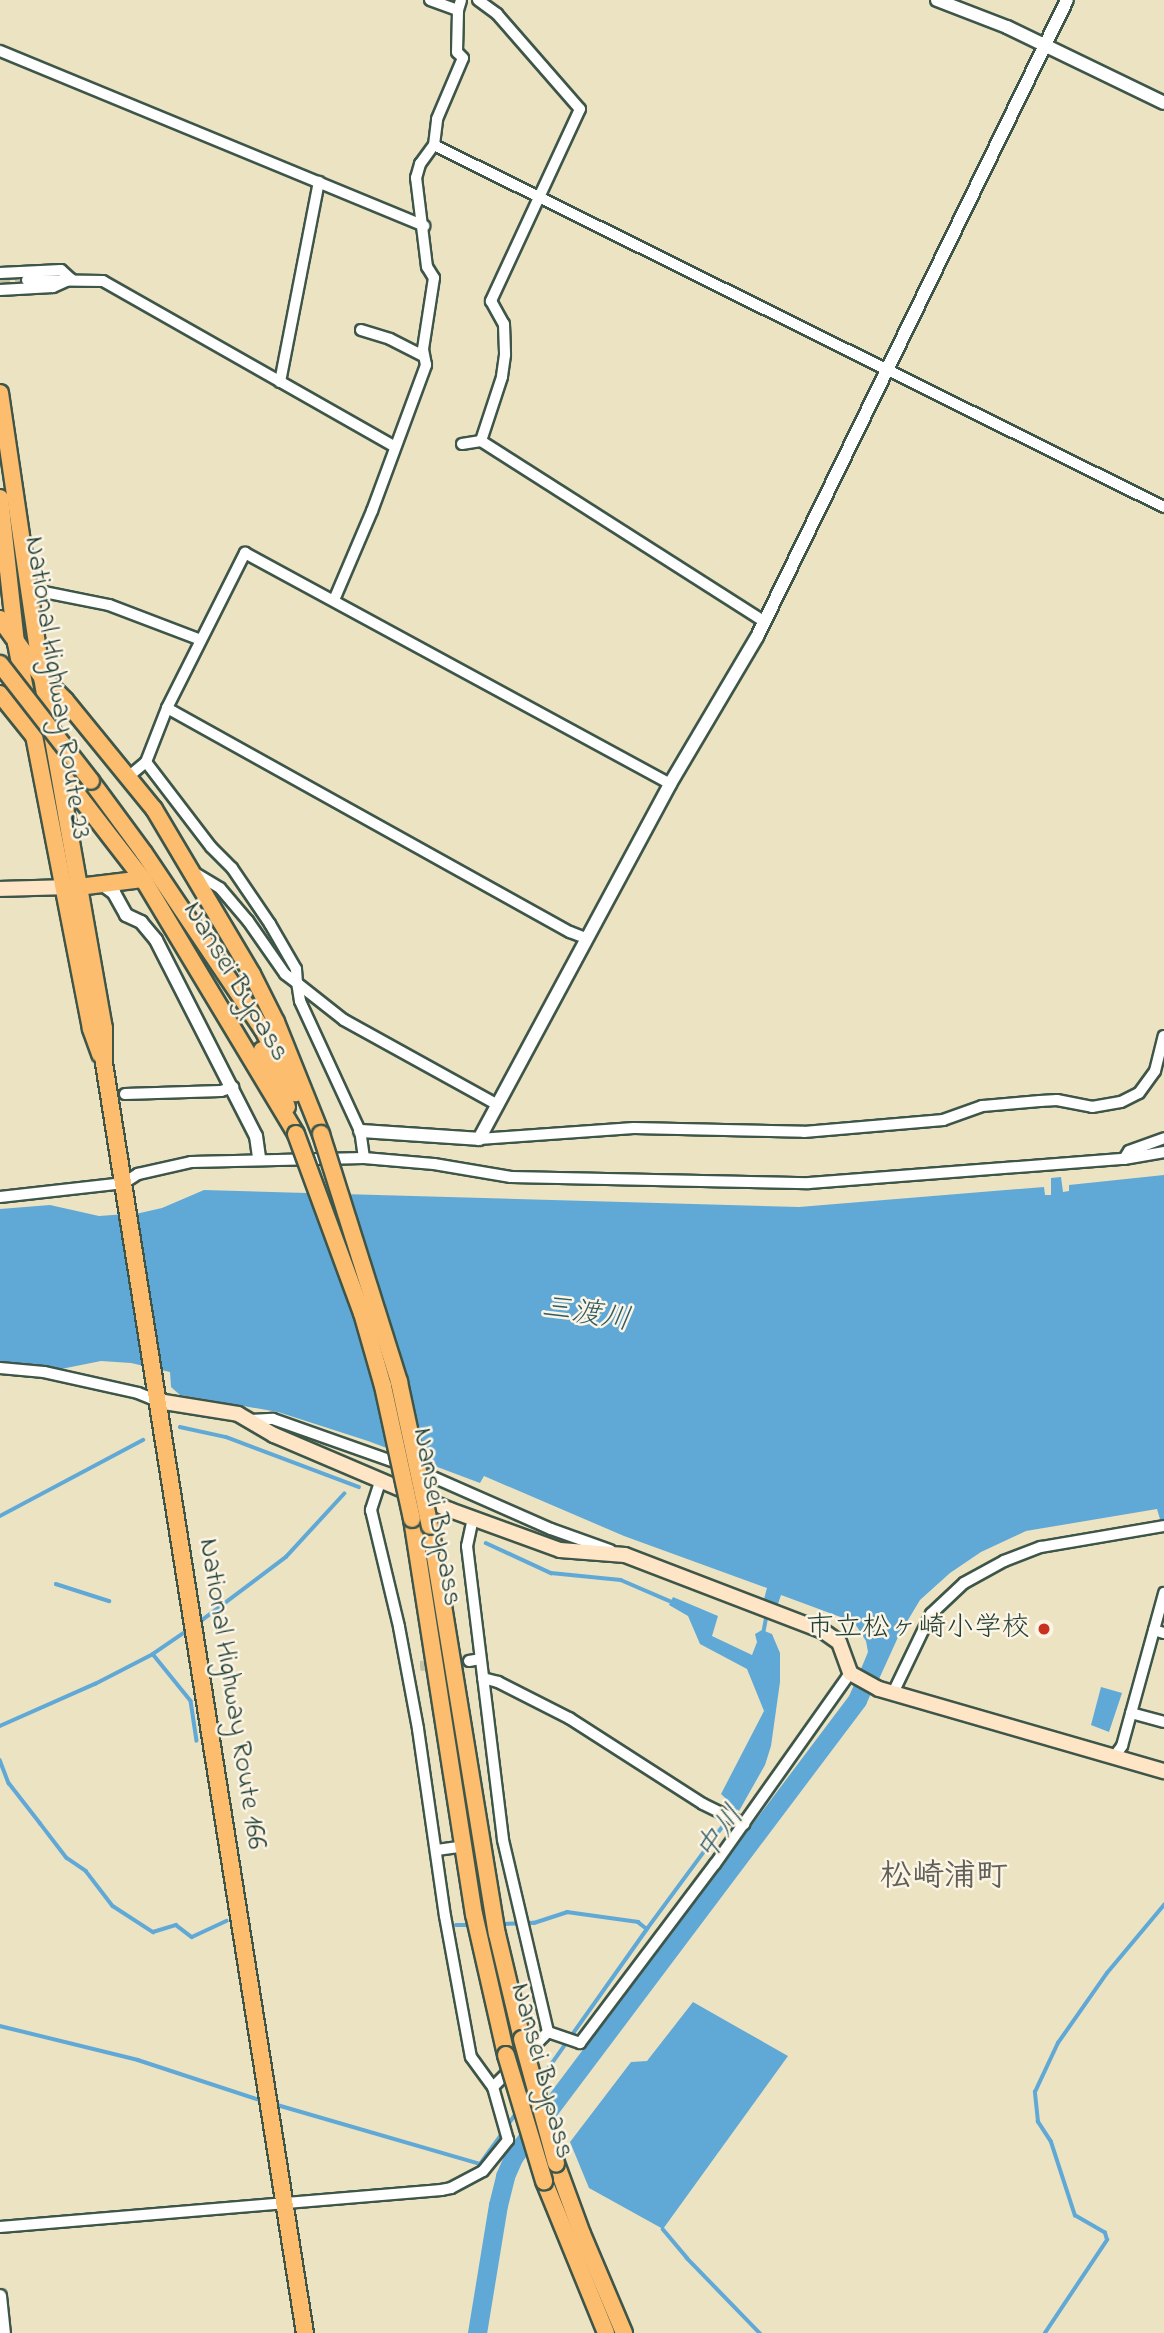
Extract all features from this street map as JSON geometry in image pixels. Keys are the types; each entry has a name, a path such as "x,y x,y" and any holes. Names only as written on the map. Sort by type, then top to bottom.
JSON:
{"highway":[{"name":"National Highway Route 23","path":"0,393 42,677 78,887"},
{"name":"National Highway Route 23","path":"0,498 16,643 36,739 61,886"},
{"path":"32,612 50,674 65,700"},
{"path":"0,620 42,677 65,700 154,809 252,974 276,1022 317,1134"},
{"path":"0,664 91,781 203,940 263,1030 317,1134"},
{"name":"Nansei Bypass","path":"0,694 139,880 296,1134 362,1312 389,1409 412,1519 474,1914 506,2055 544,2180 606,2333"},
{"path":"78,887 139,880"},
{"name":"National Highway Route 166","path":"61,886 91,1030 104,1063"},
{"name":"National Highway Route 166","path":"78,887 104,1028 104,1063 305,2333"},
{"path":"203,940 279,1086 296,1134"},
{"name":"Nansei Bypass","path":"317,1134 358,1243 399,1382 430,1525 497,1934 522,2039 556,2163 582,2234 624,2333"}],"main road":[{"path":"0,889 78,887"},
{"path":"158,1401 238,1413 274,1435 472,1518 560,1550 625,1555 775,1612 832,1636 843,1651 850,1673 886,1691 1164,1771"}],"street":[{"path":"334,600 372,511 426,365 424,356 434,278 427,267 416,178 419,164 434,145 437,119 463,58 457,51 460,5 430,0"},
{"path":"478,0 497,14 580,110 491,301 504,324 505,355 502,377 481,441"},
{"path":"479,1139 670,784 764,621 1067,0"},
{"path":"943,1 1045,45 1164,103"},
{"path":"0,51 424,226"},
{"path":"434,145 1164,507"},
{"path":"280,382 319,182"},
{"path":"0,273 61,270 71,279"},
{"path":"0,290 52,287 71,279"},
{"path":"27,280 103,281 395,447"},
{"path":"362,330 390,339 424,356"},
{"path":"462,444 481,441 764,621"},
{"path":"128,776 146,762 167,708 245,553 670,784"},
{"path":"29,589 109,605 201,640"},
{"path":"167,708 570,932 586,938"},
{"path":"146,762 211,847 232,868 270,924 296,969 300,1001 360,1131 364,1158"},
{"path":"190,870 220,888 285,974 344,1020 498,1105"},
{"path":"120,906 124,894 139,880"},
{"path":"103,885 112,890 126,915 141,922 153,935 257,1136 259,1158"},
{"path":"360,1131 479,1139 634,1128 804,1132 943,1119 982,1106 1057,1100 1092,1107 1121,1102 1139,1093 1154,1070 1164,1036"},
{"path":"125,1094 222,1091 233,1087"},
{"path":"1124,1159 1129,1151 1164,1138"},
{"path":"0,1197 124,1183 138,1174 191,1162 259,1158 364,1158 434,1164 511,1177 809,1183 1124,1159 1164,1152"},
{"path":"0,1368 44,1372 138,1393 158,1401"},
{"path":"250,1420 273,1419 330,1437 454,1485 551,1529 625,1555"},
{"path":"0,2227 451,2188 492,2163 508,2140 493,2087 471,2057 445,1916 407,1667 371,1510 381,1479"},
{"path":"472,1518 467,1546 503,1840 548,2032"},
{"path":"886,1691 930,1615 964,1583 1004,1561 1041,1546 1164,1526"},
{"path":"1114,1757 1122,1746 1159,1632 1164,1593"},
{"path":"469,1661 480,1659"},
{"path":"407,1667 420,1666"},
{"path":"548,2032 564,2035 580,2043 850,1673"},
{"path":"483,1678 498,1682 569,1718 703,1804 740,1822"},
{"path":"1131,1713 1164,1722"},
{"path":"481,1842 503,1840"},
{"path":"437,1850 464,1846"},
{"path":"493,2087 548,2032"},
{"path":"0,2296 4,2333"}],"water":[{"name":"三渡川","path":"1164,1175 1164,1519 1160,1519 1157,1509 1026,1531 981,1552 950,1573 920,1600 899,1635 879,1679 861,1670 868,1652 866,1641 854,1622 781,1595 778,1604 764,1599 767,1588 624,1536 484,1476 480,1483 368,1441 278,1412 180,1395 171,1387 170,1372 131,1363 101,1361 61,1369 0,1362 0,1209 50,1205 99,1216 140,1213 162,1208 204,1190 799,1207 1044,1187 1045,1195 1051,1195 1051,1178 1061,1177 1063,1192 1069,1191 1069,1185"},
{"path":"673,1597 718,1616 712,1636 752,1655 757,1642 755,1634 762,1630 772,1634 780,1653 780,1682 771,1746 765,1765 739,1811 721,1794 764,1711 747,1669 700,1644 688,1616 669,1605"},
{"path":"1101,1687 1122,1693 1109,1732 1091,1725"},
{"path":"693,2002 788,2056 663,2229 589,2188 570,2142 631,2062 647,2061"}],"waterway":[{"path":"180,1427 226,1437 359,1487"},
{"path":"0,1516 143,1440"},
{"path":"197,1624 286,1557 344,1494"},
{"path":"486,1543 551,1573 621,1580 672,1602"},
{"path":"56,1584 109,1601"},
{"path":"763,1634 767,1614"},
{"path":"0,1726 95,1684 153,1654 188,1630"},
{"name":"中川","path":"477,2333 498,2205 505,2176 514,2156 857,1700 879,1650"},
{"path":"153,1654 191,1701 197,1741"},
{"path":"0,1760 9,1783 67,1858 86,1871 113,1906 153,1932 176,1925 192,1937 226,1921"},
{"path":"500,1924 534,1923 567,1912 638,1922 647,1929 737,1807"},
{"path":"1045,2333 1107,2240 1105,2233 1075,2216 1051,2142 1038,2122 1035,2092 1058,2043 1107,1973 1164,1905"},
{"path":"456,1925 471,1925"},
{"path":"538,2083 647,1929"},
{"path":"0,2026 138,2060 263,2101"},
{"path":"274,2104 480,2164 503,2132"},
{"path":"507,2126 517,2112"},
{"path":"663,2229 687,2258 760,2333"}],"tunnel":[{"path":"0,281 27,280"},
{"path":"420,1666 469,1661"}],"place":[{"name":"市立松ヶ崎小学校","path":"1044,1629"}],"district":[{"name":"松崎浦町","path":"944,1878"}]}
